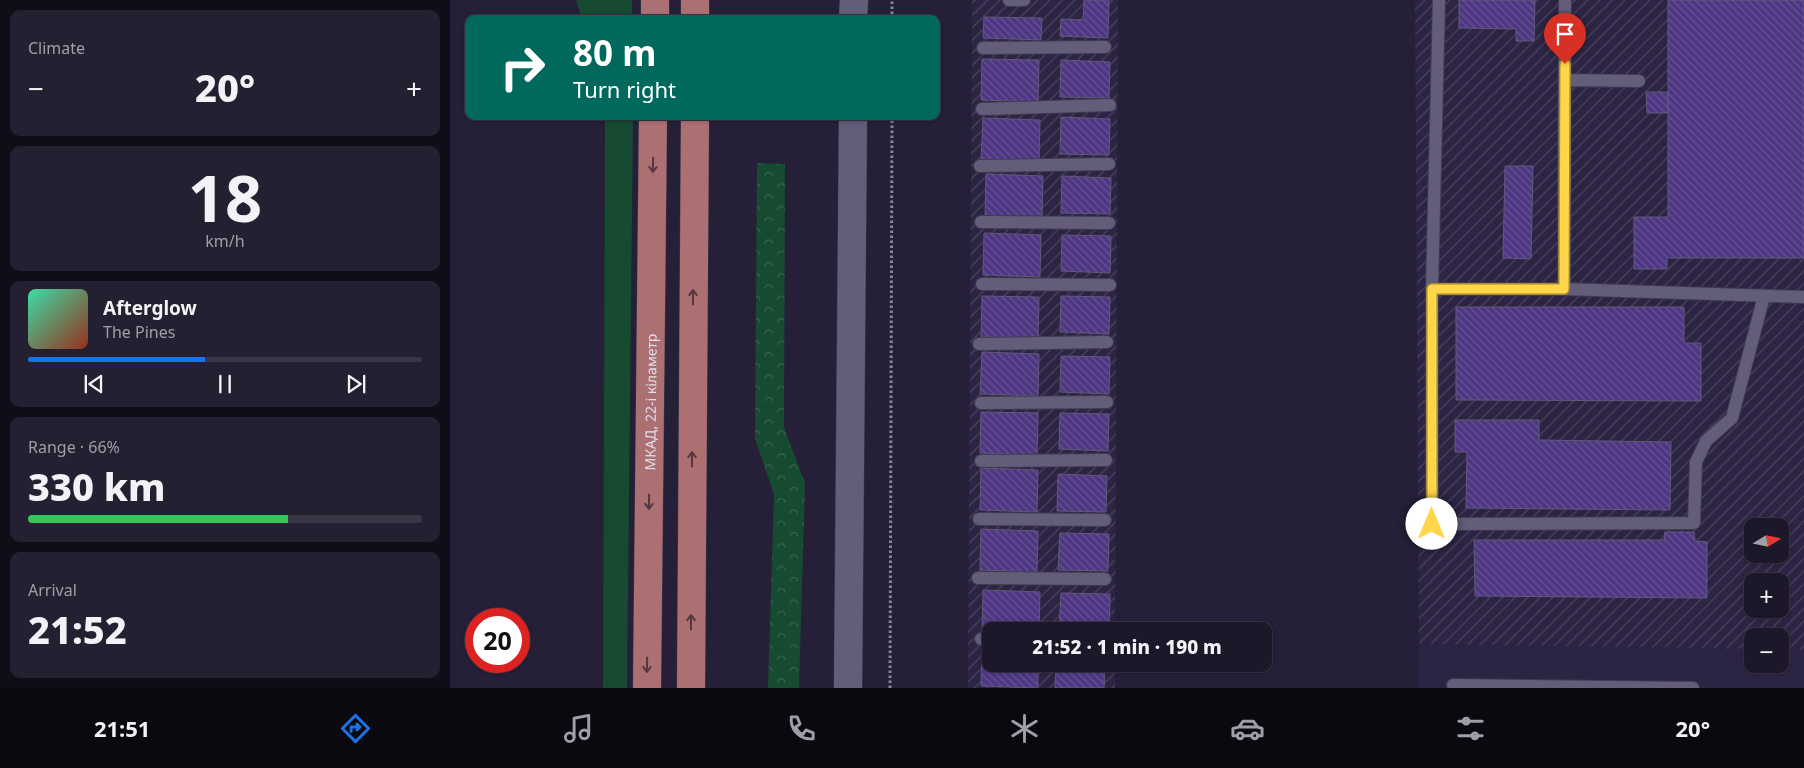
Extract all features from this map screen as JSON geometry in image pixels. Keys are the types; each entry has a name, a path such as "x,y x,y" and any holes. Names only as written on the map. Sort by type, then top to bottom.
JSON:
{"highway":[{"path":"654,15 655,0"},
{"path":"695,0 695,15"},
{"name":"МКАД, 22-і кіламетр","path":"646,688 653,120"},
{"path":"691,688 695,120"}],"street":[{"path":"853,15 854,0"},
{"path":"848,688 853,120"}],"lane":[{"path":"1009,0 1024,0"},
{"path":"1439,0 1432,289 1432,524 1694,523 1696,462 1706,441 1732,418 1764,296"},
{"path":"1564,289 1565,0"},
{"path":"983,48 1105,47"},
{"path":"1565,80 1639,81"},
{"path":"982,109 1110,105"},
{"path":"980,166 1109,164"},
{"path":"981,222 1109,223"},
{"path":"982,284 1110,285"},
{"path":"1432,289 1564,289 1804,297"},
{"path":"979,344 1107,342"},
{"path":"981,403 1107,402"},
{"path":"981,461 1106,460"},
{"path":"979,519 1105,520"},
{"path":"978,578 1105,579"},
{"path":"1453,685 1693,688"}],"path":[{"path":"892,0 892,15"},
{"path":"890,688 892,120"}],"shaded area":[{"path":"972,0 1118,0 1115,622 982,622 982,672 1115,672 1115,688 968,688"},
{"path":"1415,0 1804,0 1804,650 1789,649 1789,628 1744,628 1744,649 1419,644"},
{"path":"1419,644 1744,649 1744,673 1789,673 1789,649 1804,650 1804,688 1418,688"}],"green space":[{"path":"576,0 632,0 632,15 581,15"},
{"path":"605,120 633,120 627,688 603,688"},
{"path":"757,163 785,164 784,427 805,483 799,688 768,688 774,494 755,439"}],"building":[{"path":"1084,0 1109,0 1108,38 1060,36 1061,19 1083,20"},
{"path":"1459,0 1535,0 1534,41 1516,41 1516,29 1459,28"},
{"path":"1668,0 1804,0 1804,258 1667,258 1667,269 1634,269 1634,217 1668,217"},
{"path":"984,17 1042,18 1041,40 983,38"},
{"path":"982,59 1039,60 1038,102 981,100"},
{"path":"1061,60 1110,62 1109,98 1060,97"},
{"path":"1646,92 1668,92 1668,113 1647,113"},
{"path":"1061,117 1110,119 1109,155 1060,154"},
{"path":"983,118 1040,120 1039,161 981,159"},
{"path":"1505,166 1533,166 1531,259 1503,258"},
{"path":"986,174 1043,176 1042,217 985,216"},
{"path":"1062,176 1111,178 1110,214 1061,213"},
{"path":"984,233 1041,235 1040,277 983,275"},
{"path":"1062,235 1111,236 1110,273 1061,271"},
{"path":"982,296 1039,297 1038,339 981,337"},
{"path":"1061,296 1110,297 1109,334 1060,332"},
{"path":"1456,307 1684,307 1684,343 1701,343 1701,401 1456,400"},
{"path":"982,352 1039,354 1038,396 980,394"},
{"path":"1061,356 1110,357 1109,394 1060,392"},
{"path":"981,412 1038,413 1037,455 980,453"},
{"path":"1060,413 1109,414 1108,451 1059,449"},
{"path":"1455,420 1539,420 1539,440 1671,442 1670,510 1466,508 1467,452 1455,452"},
{"path":"981,468 1038,470 1037,512 980,510"},
{"path":"1058,474 1107,476 1106,512 1057,511"},
{"path":"981,529 1038,531 1037,572 980,570"},
{"path":"1665,532 1694,532 1695,541 1707,542 1707,598 1475,596 1474,540 1664,540"},
{"path":"1060,533 1109,534 1108,571 1058,570"},
{"path":"983,590 1040,592 1039,622 982,622"},
{"path":"1061,593 1110,594 1109,622 1059,622"},
{"path":"982,645 982,672 1038,672 1038,688 981,686"},
{"path":"1056,672 1105,672 1104,688 1055,688"}],"route":[{"path":"1432,524 1432,289 1564,289 1565,64"}]}
